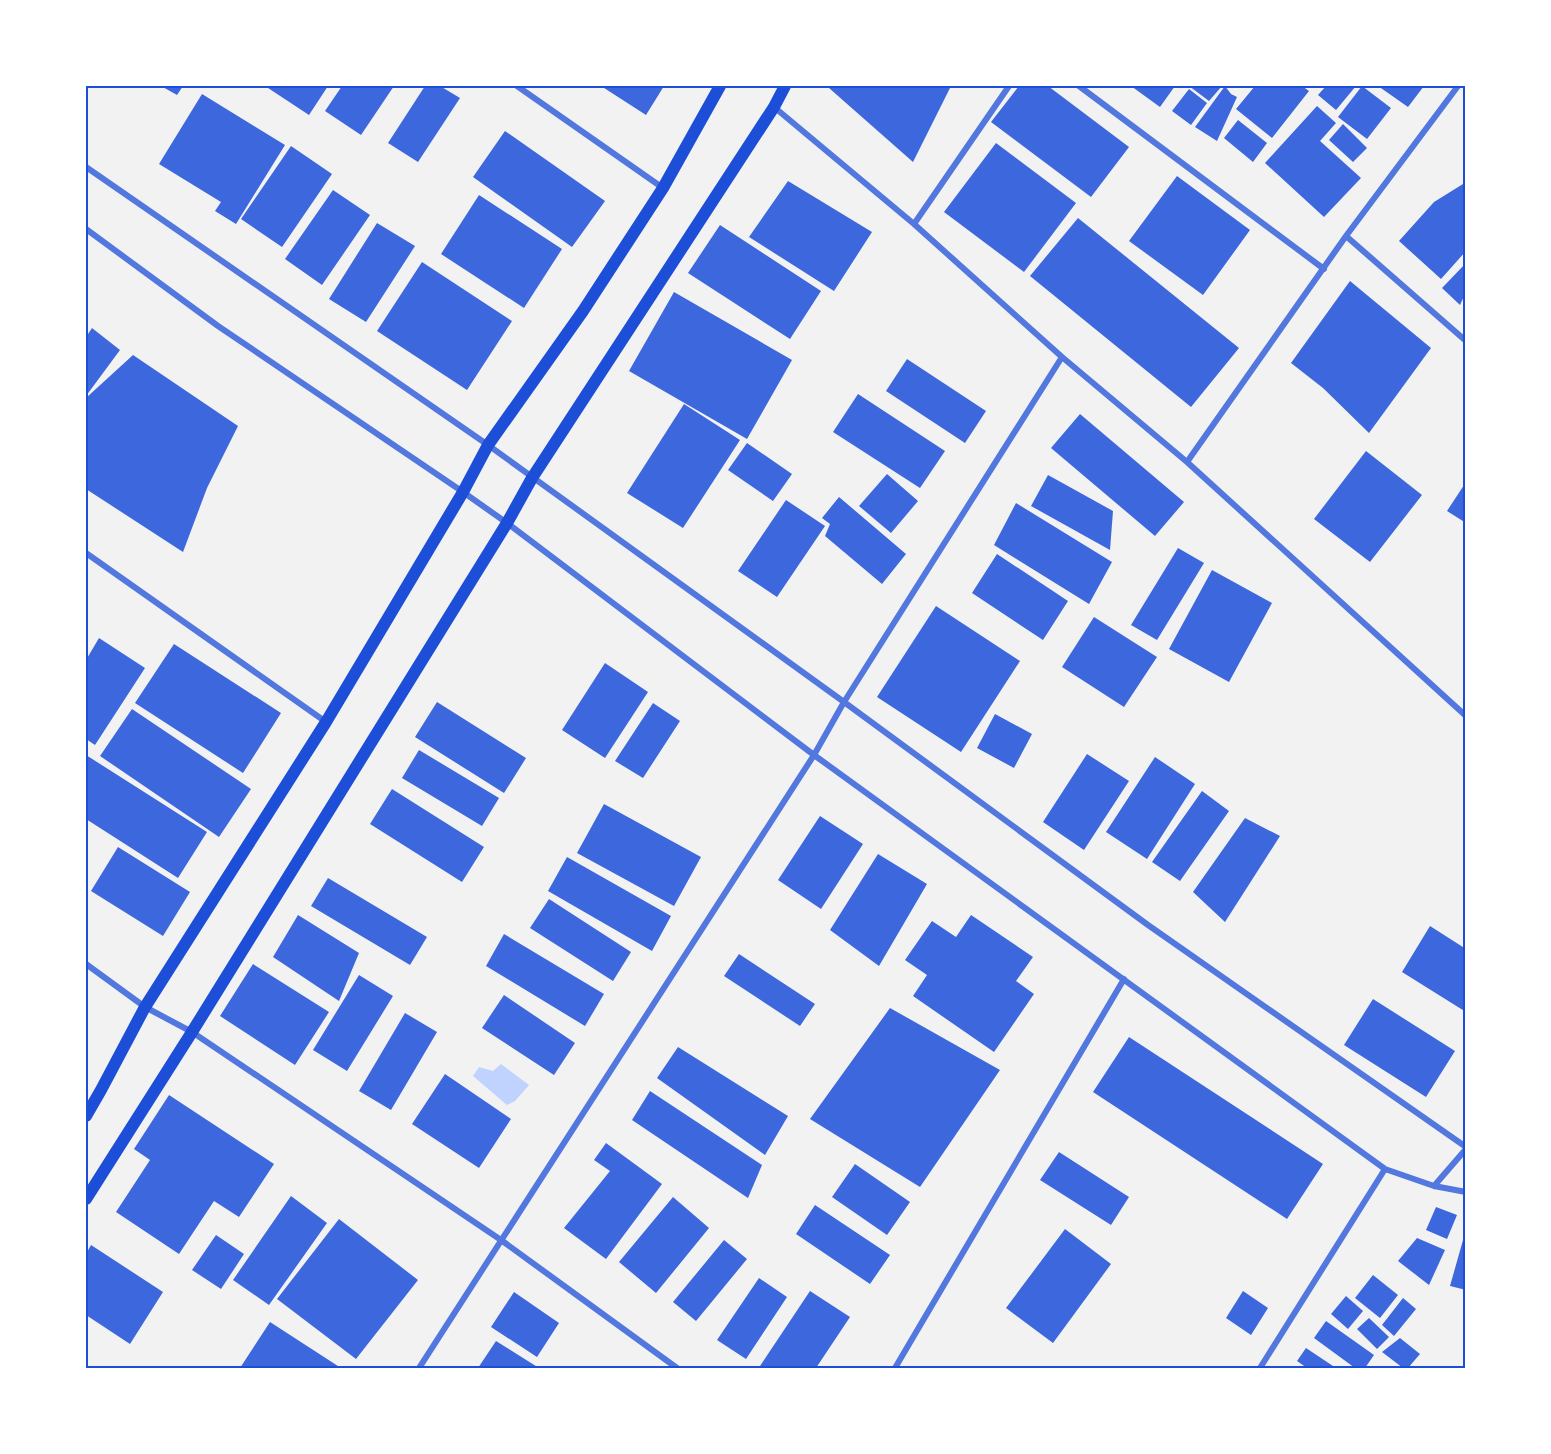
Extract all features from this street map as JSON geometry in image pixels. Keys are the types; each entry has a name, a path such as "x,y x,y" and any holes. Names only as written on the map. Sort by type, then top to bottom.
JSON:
{"main road":[{"path":"86,1116 145,1007 326,722 463,492 488,445 582,311 663,188 720,86"},
{"path":"86,1199 507,523 532,478 774,107 785,86"}],"street":[{"path":"517,86 663,188"},
{"path":"914,224 1009,86"},
{"path":"1079,86 1324,268"},
{"path":"1187,462 1346,236 1458,86"},
{"path":"774,107 914,224 1062,357 1187,462 1466,716"},
{"path":"86,167 488,445 1148,925 1466,1148 1434,1186"},
{"path":"86,229 218,326 507,523 814,755 1385,1169 1434,1186 1466,1192"},
{"path":"1346,236 1466,341"},
{"path":"419,1368 814,755 844,702 1062,357"},
{"path":"86,553 326,722"},
{"path":"86,964 145,1007 192,1032 501,1240 677,1368"},
{"path":"895,1368 1124,979"},
{"path":"1260,1368 1385,1169"}],"water":[{"path":"501,1064 529,1085 515,1101 507,1105 473,1076 479,1067 493,1071"}],"building":[{"path":"161,86 183,86 177,95"},
{"path":"265,86 328,86 309,115"},
{"path":"342,86 394,86 361,135 325,111"},
{"path":"425,86 440,86 460,98 418,162 388,143"},
{"path":"601,86 664,86 646,115"},
{"path":"830,86 951,86 913,162 829,88"},
{"path":"1019,86 1048,86 1129,147 1091,197 991,122"},
{"path":"1131,86 1175,86 1160,107"},
{"path":"1189,86 1222,86 1209,101"},
{"path":"1225,86 1231,94 1237,97 1217,141 1195,127"},
{"path":"1255,86 1302,86 1309,91 1272,138 1236,109"},
{"path":"1326,86 1356,86 1336,110 1318,95"},
{"path":"1362,86 1391,108 1367,139 1338,117"},
{"path":"1378,86 1424,86 1408,107"},
{"path":"1189,89 1207,103 1191,125 1172,111"},
{"path":"202,94 285,145 236,224 215,211 221,202 159,164"},
{"path":"1317,106 1336,123 1320,141 1361,178 1324,217 1265,163"},
{"path":"1238,120 1267,143 1253,162 1224,138"},
{"path":"1343,124 1367,148 1353,162 1329,140"},
{"path":"505,131 605,201 572,247 473,177"},
{"path":"996,143 1076,203 1024,272 944,212"},
{"path":"291,146 332,174 282,247 241,219"},
{"path":"1177,176 1250,230 1203,295 1129,241"},
{"path":"788,181 872,232 834,291 749,237"},
{"path":"1463,184 1466,186 1466,251 1441,279 1399,241 1434,202"},
{"path":"333,190 370,215 322,285 285,259"},
{"path":"479,195 562,249 524,308 441,254"},
{"path":"1078,218 1239,348 1191,407 1030,276"},
{"path":"377,223 415,246 366,322 329,299"},
{"path":"720,225 821,291 790,339 688,273"},
{"path":"422,262 512,321 467,390 377,331"},
{"path":"1466,263 1466,292 1460,305 1442,288"},
{"path":"1350,281 1431,348 1369,433 1323,388 1291,363"},
{"path":"674,292 792,360 747,439 629,371"},
{"path":"92,328 120,350 86,396 86,337"},
{"path":"133,355 238,426 207,488 183,552 86,489 86,398"},
{"path":"907,359 986,411 965,443 886,391"},
{"path":"858,394 945,451 920,488 833,432"},
{"path":"684,404 740,440 683,528 627,493"},
{"path":"1080,414 1184,502 1155,536 1051,448"},
{"path":"747,443 792,474 773,501 728,470"},
{"path":"1366,451 1422,495 1370,562 1314,519"},
{"path":"887,474 918,501 891,533 859,506"},
{"path":"1048,475 1113,511 1110,550 1031,506"},
{"path":"1466,482 1466,523 1447,511"},
{"path":"839,497 906,554 882,584 825,536 830,524 822,518"},
{"path":"786,500 825,526 777,597 738,571"},
{"path":"1016,503 1112,562 1089,604 994,545"},
{"path":"1178,548 1204,563 1157,640 1131,625"},
{"path":"997,554 1068,601 1043,640 972,593"},
{"path":"1212,570 1272,603 1229,682 1169,649"},
{"path":"936,606 1020,661 961,752 877,697"},
{"path":"1094,617 1157,657 1124,707 1062,667"},
{"path":"99,638 145,668 95,745 86,739 86,660"},
{"path":"174,644 281,713 243,773 135,703"},
{"path":"605,663 648,692 605,758 562,730"},
{"path":"437,702 526,758 504,793 415,737"},
{"path":"653,703 680,721 643,778 615,761"},
{"path":"132,709 251,789 219,837 100,756"},
{"path":"995,714 1032,734 1014,768 977,748"},
{"path":"419,750 499,798 482,826 402,778"},
{"path":"1087,754 1129,781 1084,850 1043,822"},
{"path":"86,755 207,832 178,878 86,819"},
{"path":"1155,757 1195,784 1147,859 1106,832"},
{"path":"392,789 484,847 462,882 370,824"},
{"path":"1202,791 1229,811 1180,881 1152,862"},
{"path":"604,804 701,857 674,906 577,853"},
{"path":"820,816 863,844 821,909 778,880"},
{"path":"1245,818 1280,836 1225,922 1193,892"},
{"path":"118,847 190,892 163,936 91,891"},
{"path":"878,854 927,884 879,966 830,930"},
{"path":"567,857 671,916 652,951 548,891"},
{"path":"328,878 427,937 410,965 311,906"},
{"path":"549,899 631,952 613,981 530,928"},
{"path":"298,915 359,953 339,1001 273,957"},
{"path":"971,915 1033,957 1016,981 1034,994 994,1052 913,996 927,975 905,960 932,921 956,937"},
{"path":"1430,926 1466,949 1466,1012 1402,972"},
{"path":"504,934 604,994 585,1026 486,966"},
{"path":"739,954 815,1004 800,1026 724,976"},
{"path":"253,964 329,1012 295,1065 220,1016"},
{"path":"359,975 393,996 347,1071 313,1050"},
{"path":"504,995 575,1043 554,1075 482,1028"},
{"path":"1373,999 1455,1051 1426,1097 1344,1045"},
{"path":"890,1008 1000,1070 920,1187 810,1119"},
{"path":"405,1013 437,1032 391,1110 359,1091"},
{"path":"1129,1037 1323,1164 1287,1219 1093,1092"},
{"path":"678,1047 788,1116 765,1155 657,1078"},
{"path":"445,1074 511,1119 479,1168 412,1124"},
{"path":"650,1091 762,1165 748,1198 632,1120"},
{"path":"169,1095 274,1164 239,1217 214,1201 179,1254 116,1212 150,1160 134,1149"},
{"path":"606,1143 662,1184 606,1259 564,1228 610,1171 594,1160"},
{"path":"1059,1152 1129,1197 1111,1225 1040,1180"},
{"path":"855,1164 910,1202 887,1235 832,1197"},
{"path":"291,1196 327,1223 269,1305 233,1280"},
{"path":"673,1197 709,1228 656,1293 619,1262"},
{"path":"815,1205 890,1255 870,1284 796,1234"},
{"path":"1436,1207 1457,1215 1447,1239 1426,1230"},
{"path":"339,1219 418,1280 356,1359 277,1299"},
{"path":"1065,1229 1111,1264 1053,1343 1006,1308"},
{"path":"1466,1233 1466,1290 1450,1286"},
{"path":"216,1235 244,1254 221,1289 192,1270"},
{"path":"1417,1238 1445,1250 1429,1285 1398,1261"},
{"path":"724,1240 747,1259 696,1321 673,1302"},
{"path":"91,1245 163,1292 130,1344 86,1315 86,1254"},
{"path":"1373,1275 1398,1295 1380,1318 1355,1298"},
{"path":"759,1278 787,1297 746,1359 717,1340"},
{"path":"810,1291 850,1317 816,1368 764,1368 760,1366"},
{"path":"1243,1291 1268,1308 1251,1335 1226,1318"},
{"path":"514,1292 559,1323 537,1357 491,1327"},
{"path":"1346,1296 1363,1311 1348,1329 1331,1314"},
{"path":"1403,1298 1416,1309 1394,1336 1382,1325"},
{"path":"1369,1318 1389,1337 1377,1349 1357,1329"},
{"path":"1326,1321 1374,1355 1365,1368 1355,1368 1314,1338"},
{"path":"270,1322 341,1368 240,1368"},
{"path":"1400,1338 1420,1354 1408,1368 1403,1368 1382,1352"},
{"path":"496,1341 539,1368 478,1368"},
{"path":"1306,1348 1336,1368 1307,1368 1297,1361"}]}
